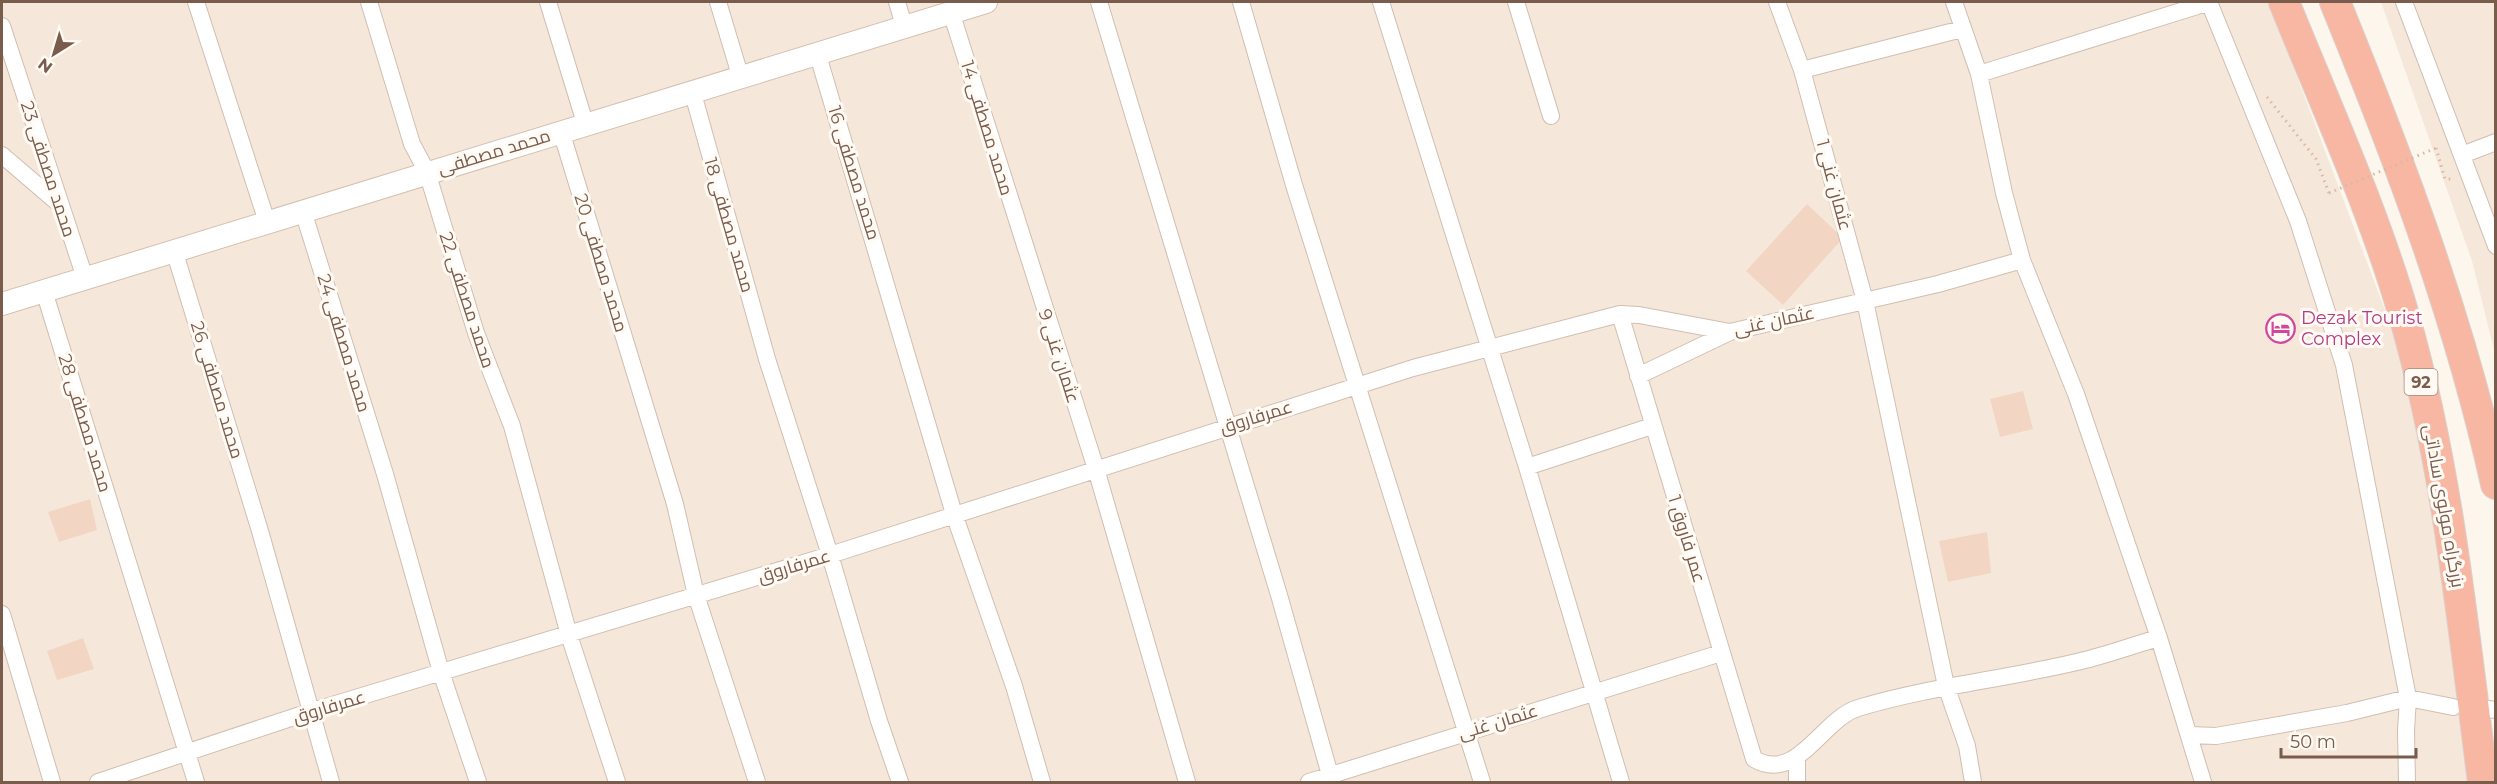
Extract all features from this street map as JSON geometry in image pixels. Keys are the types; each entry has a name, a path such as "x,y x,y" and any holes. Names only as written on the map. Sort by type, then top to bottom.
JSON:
{"highway":[{"name":"بزرگراه مولوی ساداتی","path":"2284,2 2364,201 2405,317 2436,443 2455,563 2483,783"},
{"path":"2335,2 2381,116 2450,308 2496,484"}],"street":[{"path":"196,2 267,222"},
{"name":"محمد مصطفی 22","path":"369,2 412,144 427,172 476,333 512,426 569,635 617,783"},
{"path":"548,2 585,123"},
{"path":"718,2 740,75"},
{"path":"897,2 904,26"},
{"name":"محمد مصطفی","path":"2,304 740,75 986,2"},
{"path":"1100,2 1278,594 1331,779"},
{"path":"1241,2 1294,185 1482,783"},
{"path":"1381,2 1527,467 1621,783"},
{"path":"1516,2 1551,116"},
{"name":"عثمان غنی 1","path":"1778,2 1802,70 1865,301 1906,505 1946,686 1967,746 1972,783"},
{"path":"1954,2 1979,74 2004,193 2022,260 2076,394 2160,638 2203,783"},
{"path":"1979,74 2209,2 2298,221 2344,365 2408,698 2407,783"},
{"path":"2404,2 2496,246"},
{"name":"محمد مصطفی 14","path":"951,12 1023,243"},
{"name":"محمد مصطفی 23","path":"2,26 85,278"},
{"path":"1802,70 1962,29"},
{"name":"محمد مصطفی 16","path":"817,52 891,293 954,514 1014,686 1042,783"},
{"name":"محمد مصطفی 18","path":"692,90 767,359 900,783"},
{"name":"محمد مصطفی 20","path":"561,131 675,504 696,595 756,779"},
{"path":"2462,155 2496,142"},
{"path":"2,155 59,204"},
{"name":"محمد مصطفی 24","path":"303,211 385,474 441,672 478,783"},
{"name":"عثمان غنی 9","path":"1023,243 1096,469 1187,783"},
{"name":"محمد مصطفی 26","path":"174,250 260,531 309,712 331,783"},
{"name":"عثمان غنی","path":"1489,347 1620,314 1639,315 1730,332 1938,284 2022,260"},
{"name":"محمد مصطفی 28","path":"44,291 196,783"},
{"name":"عمر فاروق 1","path":"1620,314 1754,759 1766,768 1782,767 1797,758"},
{"path":"1638,376 1730,332"},
{"name":"عمرفاروق","path":"98,783 309,712 830,555 1226,426 1489,347"},
{"path":"1527,467 1652,426"},
{"path":"2,614 52,783"},
{"path":"1797,783 1797,758 1855,709 1946,686 2081,661 2160,638"},
{"name":"عثمان غنی","path":"1309,783 1331,779 1466,732 1596,694 1721,653"},
{"path":"2190,735 2216,736 2347,713 2408,698 2453,707"}],"path":[{"path":"2265,95 2316,159 2329,193 2436,148 2445,179"}],"shaded area":[{"path":"2,2 2269,2 2435,443 2480,782 2,782"},
{"path":"2381,2 2495,2 2495,354 2472,261"}],"building":[{"path":"1807,204 1843,238 1783,305 1746,271"},
{"path":"2023,391 2033,429 2000,437 1990,399"},
{"path":"90,499 97,530 59,542 48,512"},
{"path":"1987,532 1991,573 1948,582 1939,541"},
{"path":"83,638 94,669 57,680 47,651"}],"place":[{"name":"Dezak Tourist Complex","path":"2280,328"}]}
